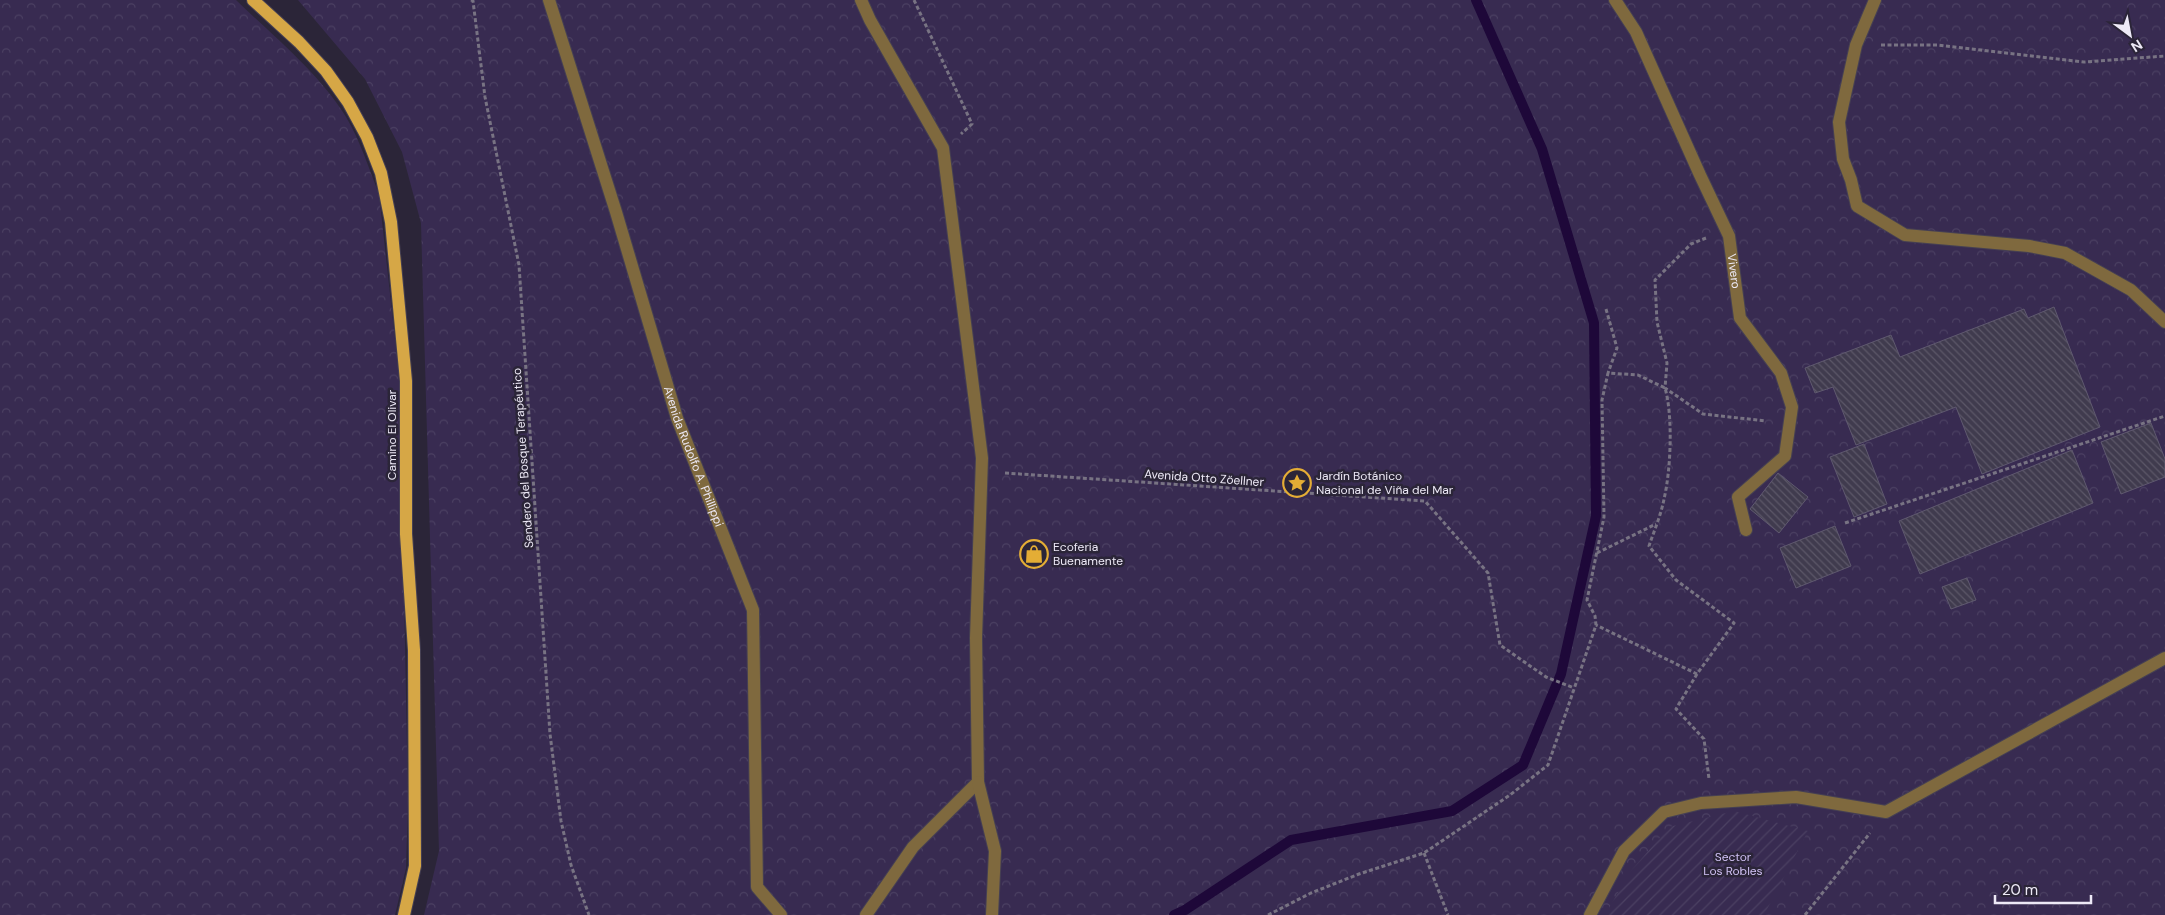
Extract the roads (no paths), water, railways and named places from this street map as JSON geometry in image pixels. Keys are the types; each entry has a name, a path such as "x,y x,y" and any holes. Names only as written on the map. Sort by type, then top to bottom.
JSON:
{"main road":[{"name":"Camino El Olivar","path":"253,0 299,42 326,71 348,102 367,137 381,173 391,222 406,381 406,534 414,650 415,866 404,915"}],"lane":[{"name":"Avenida Rudolfo A. Phillippi","path":"549,0 616,212 677,418 753,610 756,888 781,915"},
{"path":"861,0 870,20 943,148 982,458 976,638 978,782 995,851 992,915"},
{"name":"Vivero","path":"1615,0 1636,32 1729,236 1740,318 1781,373 1792,407 1784,456 1738,497 1746,530"},
{"path":"1875,0 1856,45 1839,122 1843,159 1851,180 1857,206 1904,235 2029,246 2065,253 2131,290 2165,322"},
{"path":"1590,915 1624,851 1664,812 1701,803 1796,797 1886,812 2165,658"},
{"path":"866,915 913,847 978,782"}],"waterway":[{"path":"1174,915 1185,910 1291,840 1452,811 1523,765 1561,674 1596,516 1594,323 1542,149 1476,0"}],"place":[{"name":"Jardín Botánico Nacional de Viña del Mar","path":"1297,483"},
{"name":"Ecoferia Buenamente","path":"1034,554"}],"park label":[{"name":"Sector Los Robles","path":"1733,864"}]}
